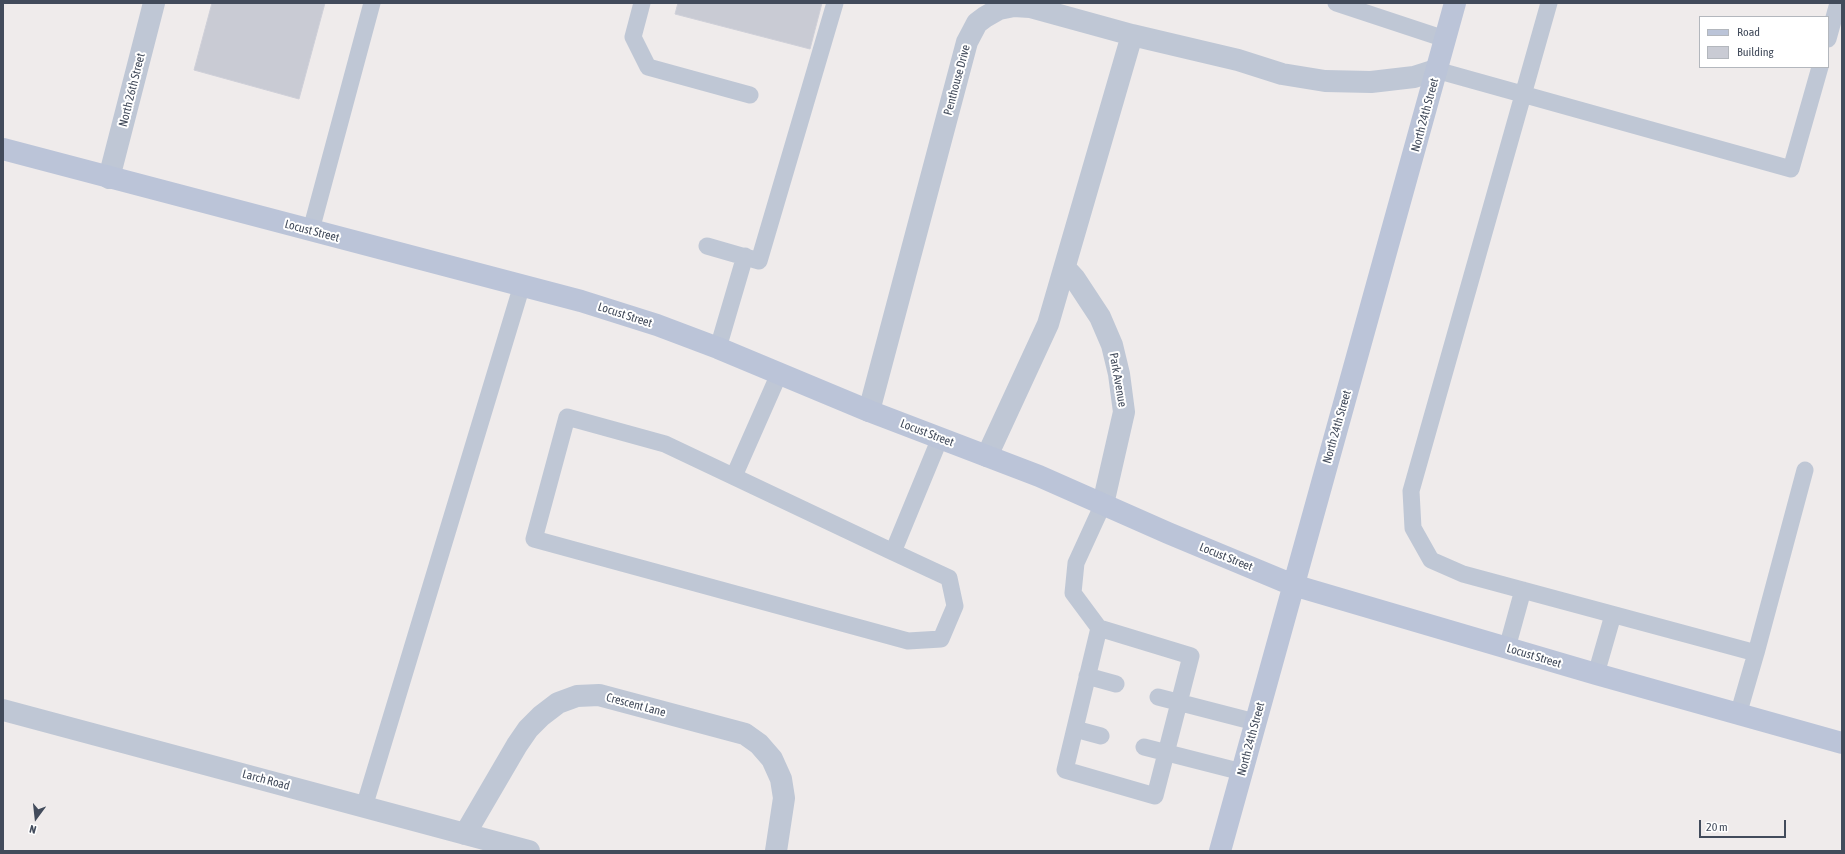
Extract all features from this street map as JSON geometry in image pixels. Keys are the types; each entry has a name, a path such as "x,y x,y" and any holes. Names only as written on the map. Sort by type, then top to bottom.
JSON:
{"street":[{"name":"North 26th Street","path":"109,178 154,3"},
{"name":"North 24th Street","path":"1220,851 1455,3"},
{"name":"Penthouse Drive","path":"869,411 967,42 977,23 998,9 1014,6 1030,7 1132,35 1238,60 1282,74 1325,81 1371,82 1414,77 1436,70"},
{"path":"987,456 1048,324 1132,35"},
{"name":"Locust Street","path":"3,149 595,305 657,325 718,348 869,411 1039,476 1293,585 1738,715 1842,743"},
{"name":"Park Avenue","path":"1065,268 1075,279 1100,316 1112,345 1119,374 1124,412 1103,504"},
{"name":"Crescent Lane","path":"465,834 517,745 528,729 541,716 558,703 577,696 599,695 745,734 759,744 772,759 781,779 784,798 776,851"},
{"name":"Larch Road","path":"3,710 529,851"}],"lane":[{"path":"311,230 372,3"},
{"path":"642,3 633,37 648,67 750,95"},
{"path":"707,246 759,261 834,3"},
{"path":"1336,3 1445,39"},
{"path":"1549,3 1411,491 1413,528 1431,560 1463,574 1756,653"},
{"path":"1829,35 1838,3"},
{"path":"1436,70 1791,169 1820,68"},
{"path":"718,348 745,256"},
{"path":"364,807 522,286"},
{"path":"734,476 779,374"},
{"path":"567,417 665,444 893,552 949,578 955,606 941,639 908,641 534,539 567,417"},
{"path":"893,552 940,438"},
{"path":"1738,715 1805,470"},
{"path":"1099,628 1065,770 1155,796 1191,656 1099,628 1073,593 1076,563 1103,504"},
{"path":"1507,648 1523,590"},
{"path":"1596,674 1613,614"},
{"path":"1087,676 1116,684"},
{"path":"1158,697 1255,722"},
{"path":"1075,729 1101,736"},
{"path":"1144,747 1242,772"}],"building":[{"path":"212,3 325,3 299,99 194,70"},
{"path":"678,3 822,3 810,49 675,14"}]}
